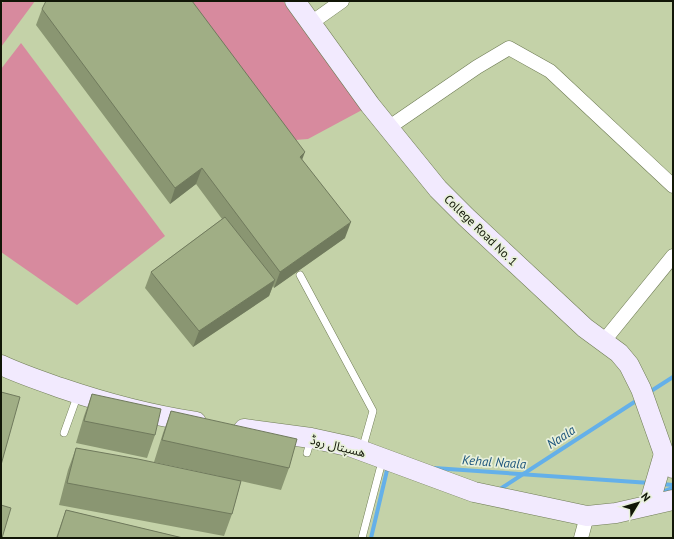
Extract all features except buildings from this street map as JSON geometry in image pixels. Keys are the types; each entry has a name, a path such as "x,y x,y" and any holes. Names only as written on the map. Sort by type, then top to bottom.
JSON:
{"main road":[{"name":"College Road No. 1","path":"295,1 370,105 438,189 585,328 619,353 629,365 641,389 668,461"},
{"name":"ھسپتال روڈ","path":"1,365 17,373 114,405 174,419 221,426 309,446 352,447 362,450 385,465 416,470 474,492 586,516 616,513 673,500"},
{"path":"649,505 668,461"}],"street":[{"path":"311,23 342,1"},
{"path":"388,128 477,67 509,48 550,71 673,186"},
{"path":"603,342 673,256"},
{"path":"581,538 586,516"}],"lane":[{"path":"300,274 373,411 362,450"},
{"path":"64,433 78,394"},
{"path":"362,538 385,465"}],"shaded area":[{"path":"4,1 35,1 1,47 1,5"},
{"path":"185,1 283,1 362,110 308,139 295,140"},
{"path":"21,43 165,236 77,305 1,252 1,69"}],"waterway":[{"name":"Naala","path":"648,393 673,377"},
{"name":"Naala","path":"497,491 639,399"},
{"name":"Kehal Naala","path":"371,538 388,466"},
{"name":"Kehal Naala","path":"434,468 650,483"},
{"name":"Kehal Naala","path":"661,484 673,485"},
{"name":"Naala","path":"659,493 673,488"}]}
